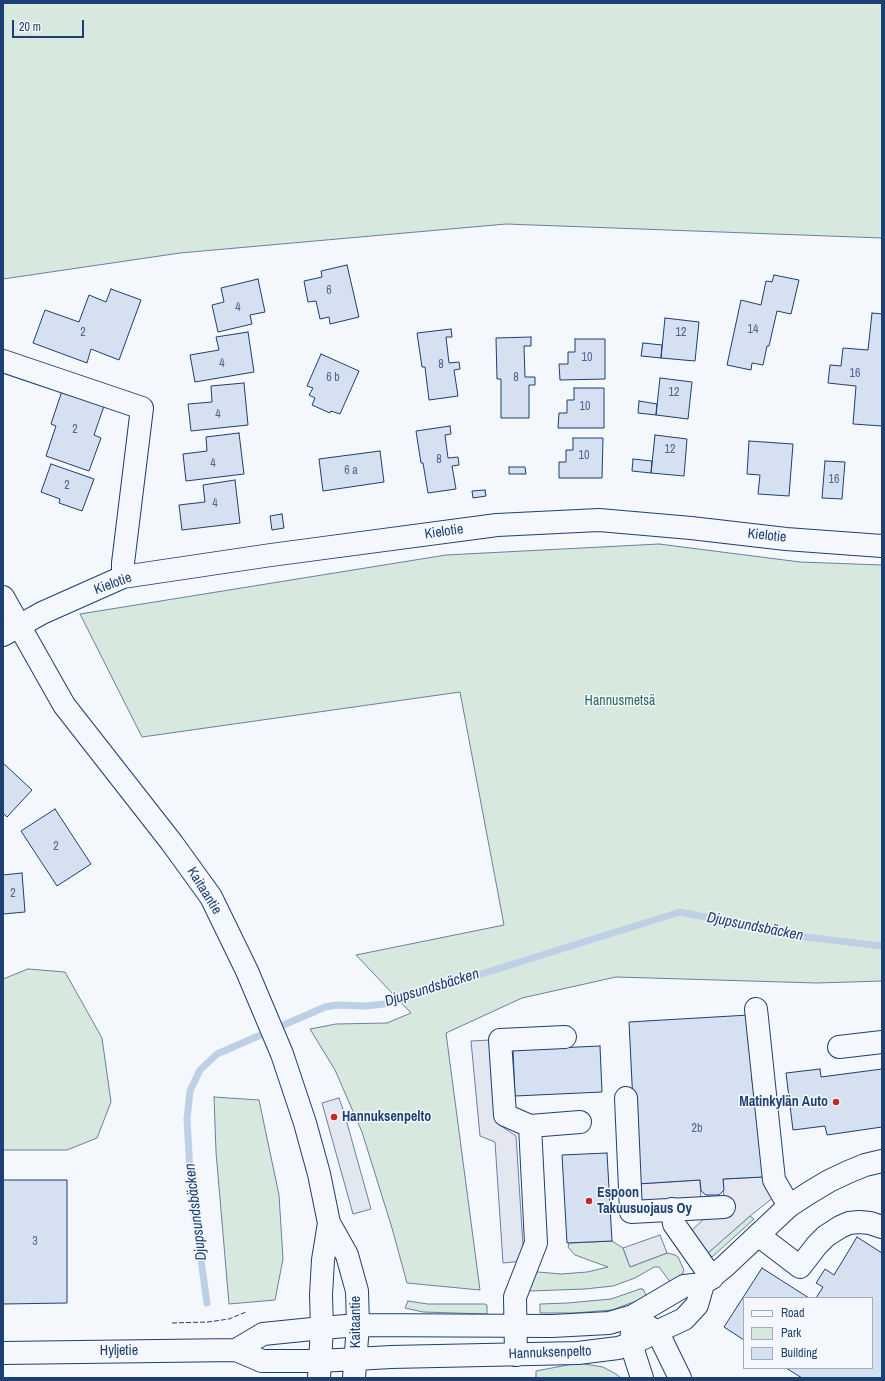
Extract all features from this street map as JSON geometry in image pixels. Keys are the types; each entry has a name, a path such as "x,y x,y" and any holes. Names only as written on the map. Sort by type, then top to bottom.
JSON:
{"main road":[{"path":"3,361 142,408 124,556 123,577"},
{"name":"Kielotie","path":"11,631 42,613 123,577 271,555 497,525 599,520 691,528 786,539 882,546"},
{"name":"Kaitaantie","path":"3,597 11,631 64,705 172,843 211,897 247,971 282,1054 305,1123 319,1174 329,1223 347,1255 357,1291 358,1325 355,1368"},
{"path":"756,1009 774,1180 789,1206"},
{"path":"565,1037 500,1040 505,1115 530,1126 580,1122"},
{"path":"839,1047 882,1042"},
{"path":"626,1098 631,1212 724,1207"},
{"path":"516,1355 515,1297 536,1243 530,1126"},
{"path":"672,1210 674,1224 708,1281 789,1206 829,1181 865,1165 882,1161"},
{"path":"758,1235 800,1267 817,1245 826,1236 840,1227 849,1223 859,1222 870,1223 882,1227"},
{"name":"Kaitaantie","path":"320,1370 323,1260 329,1223"},
{"name":"Hannuksenpelto","path":"322,1328 358,1325 552,1326 609,1323 633,1316 684,1286 708,1281"},
{"name":"Hannuksenpelto","path":"320,1370 516,1355 578,1353 618,1348 658,1333 684,1319 697,1305 708,1281"},
{"path":"633,1316 658,1333 680,1378"},
{"path":"633,1316 631,1344 642,1378"},
{"name":"Hyljetie","path":"236,1350 263,1334 322,1328"},
{"name":"Hyljetie","path":"3,1353 236,1350 262,1361 320,1370"}],"green space":[{"path":"3,3 882,3 882,238 506,224 180,253 3,279"},
{"name":"Hannusmetsä","path":"659,544 800,562 882,565 882,981 817,983 616,977 522,998 446,1033 480,1290 407,1283 392,1228 362,1132 335,1070 310,1029 336,1024 387,1023 411,1013 356,955 504,925 460,692 142,737 80,614 446,555"},
{"path":"28,969 65,972 102,1038 111,1102 97,1138 67,1150 3,1150 3,979"},
{"path":"214,1097 259,1100 279,1195 283,1259 275,1300 229,1304 216,1152"},
{"path":"750,1216 754,1219 712,1257 708,1253"},
{"path":"612,1241 623,1248 630,1267 667,1253 678,1257 684,1270 682,1275 671,1283 659,1267 654,1267 635,1278 613,1286 585,1289 530,1291 529,1289 534,1273 561,1274 587,1272 608,1267 575,1255 568,1247 569,1243"},
{"path":"643,1289 647,1297 612,1310 574,1313 540,1313 540,1304 611,1299"},
{"path":"408,1301 428,1304 485,1304 487,1305 487,1314 423,1312 405,1308"},
{"path":"578,1363 603,1367 621,1378 536,1378 536,1371"}],"shaded area":[{"path":"491,1040 498,1124 516,1136 524,1261 503,1263 495,1142 480,1136 471,1041"},
{"path":"339,1098 371,1209 353,1214 322,1103"},
{"path":"763,1177 774,1197 708,1253 689,1233 724,1200 723,1179"},
{"path":"700,1180 701,1199 638,1202 637,1184"},
{"path":"660,1235 667,1253 630,1267 623,1248"}],"building":[{"path":"347,265 359,317 330,324 329,317 320,319 316,301 308,302 304,281 322,277 321,271"},
{"path":"774,275 799,280 791,314 777,311 763,365 752,363 751,370 727,365 741,300 761,305 766,281 772,282"},
{"path":"258,279 265,312 250,315 252,324 218,332 212,305 224,302 221,288"},
{"path":"111,289 141,300 119,360 91,349 87,363 33,343 45,310 79,322 89,295 106,302"},
{"path":"872,313 882,314 882,426 853,424 856,386 828,383 830,365 841,366 843,348 868,350"},
{"path":"665,318 699,322 695,361 661,358"},
{"path":"451,329 452,337 446,337 449,363 459,362 460,369 454,370 458,396 429,400 425,367 422,367 417,333"},
{"path":"248,332 254,372 195,382 190,355 219,350 216,337"},
{"path":"531,337 531,346 524,346 525,377 535,377 535,385 529,385 529,418 501,418 501,379 497,379 496,338"},
{"path":"575,339 605,339 605,379 560,380 559,364 568,364 568,352 575,352"},
{"path":"643,343 662,345 661,358 641,356"},
{"path":"321,354 359,371 340,414 331,411 330,413 312,405 315,398 309,395 313,388 307,386"},
{"path":"660,378 692,382 688,419 656,415"},
{"path":"244,383 248,425 191,431 188,404 212,402 211,386"},
{"path":"574,388 604,388 604,428 558,428 559,413 567,413 567,400 574,400"},
{"path":"62,391 104,406 94,435 101,438 89,471 46,456 56,426 51,424"},
{"path":"639,401 657,404 656,415 638,413"},
{"path":"450,426 451,434 445,435 448,458 458,457 459,465 452,466 456,489 428,493 416,431"},
{"path":"239,433 244,474 186,481 183,454 207,451 206,437"},
{"path":"655,435 687,439 684,476 651,473"},
{"path":"573,438 603,438 602,478 559,478 559,462 566,462 566,450 573,450"},
{"path":"749,441 793,444 789,496 758,494 760,475 747,474"},
{"path":"380,451 384,482 323,491 319,459"},
{"path":"633,459 652,461 651,473 632,471"},
{"path":"825,461 845,462 842,499 822,498"},
{"path":"51,464 94,479 82,511 59,503 60,499 41,492"},
{"path":"509,467 525,467 526,474 509,474"},
{"path":"235,480 240,523 182,530 179,505 205,502 203,485"},
{"path":"485,490 486,496 473,498 472,491"},
{"path":"282,514 284,528 272,530 270,516"},
{"path":"3,763 32,790 7,817 3,813"},
{"path":"55,809 91,864 57,886 21,831"},
{"path":"22,873 25,912 3,914 3,875"},
{"path":"749,1015 752,1081 758,1081 763,1177 723,1179 724,1190 719,1195 706,1195 701,1191 700,1180 637,1184 629,1022"},
{"path":"600,1046 602,1092 515,1096 513,1050"},
{"name":"Matinkylän Auto","path":"820,1069 821,1077 882,1069 882,1127 827,1135 825,1126 793,1130 786,1073"},
{"path":"607,1153 612,1241 567,1243 562,1155"},
{"path":"3,1180 67,1180 67,1303 3,1304"},
{"path":"857,1237 882,1253 882,1378 802,1378 788,1369 873,1369 873,1297 817,1297 823,1287 816,1283 825,1269 834,1275"},
{"path":"762,1268 807,1297 743,1297"},
{"path":"743,1298 743,1339 724,1327"}],"waterway":[{"name":"Djupsundsbäcken","path":"207,1303 191,1189 187,1119 190,1091 200,1070 217,1054 325,1007 337,1005 365,1006 385,1004 680,912 805,937 882,946"}],"fence":[{"path":"172,1323 208,1322 229,1319 246,1312"}],"place":[{"name":"Matinkylän Auto","path":"836,1102"},
{"name":"Hannuksenpelto","path":"334,1117"},
{"name":"Espoon Takuusuojaus Oy","path":"589,1201"}]}
